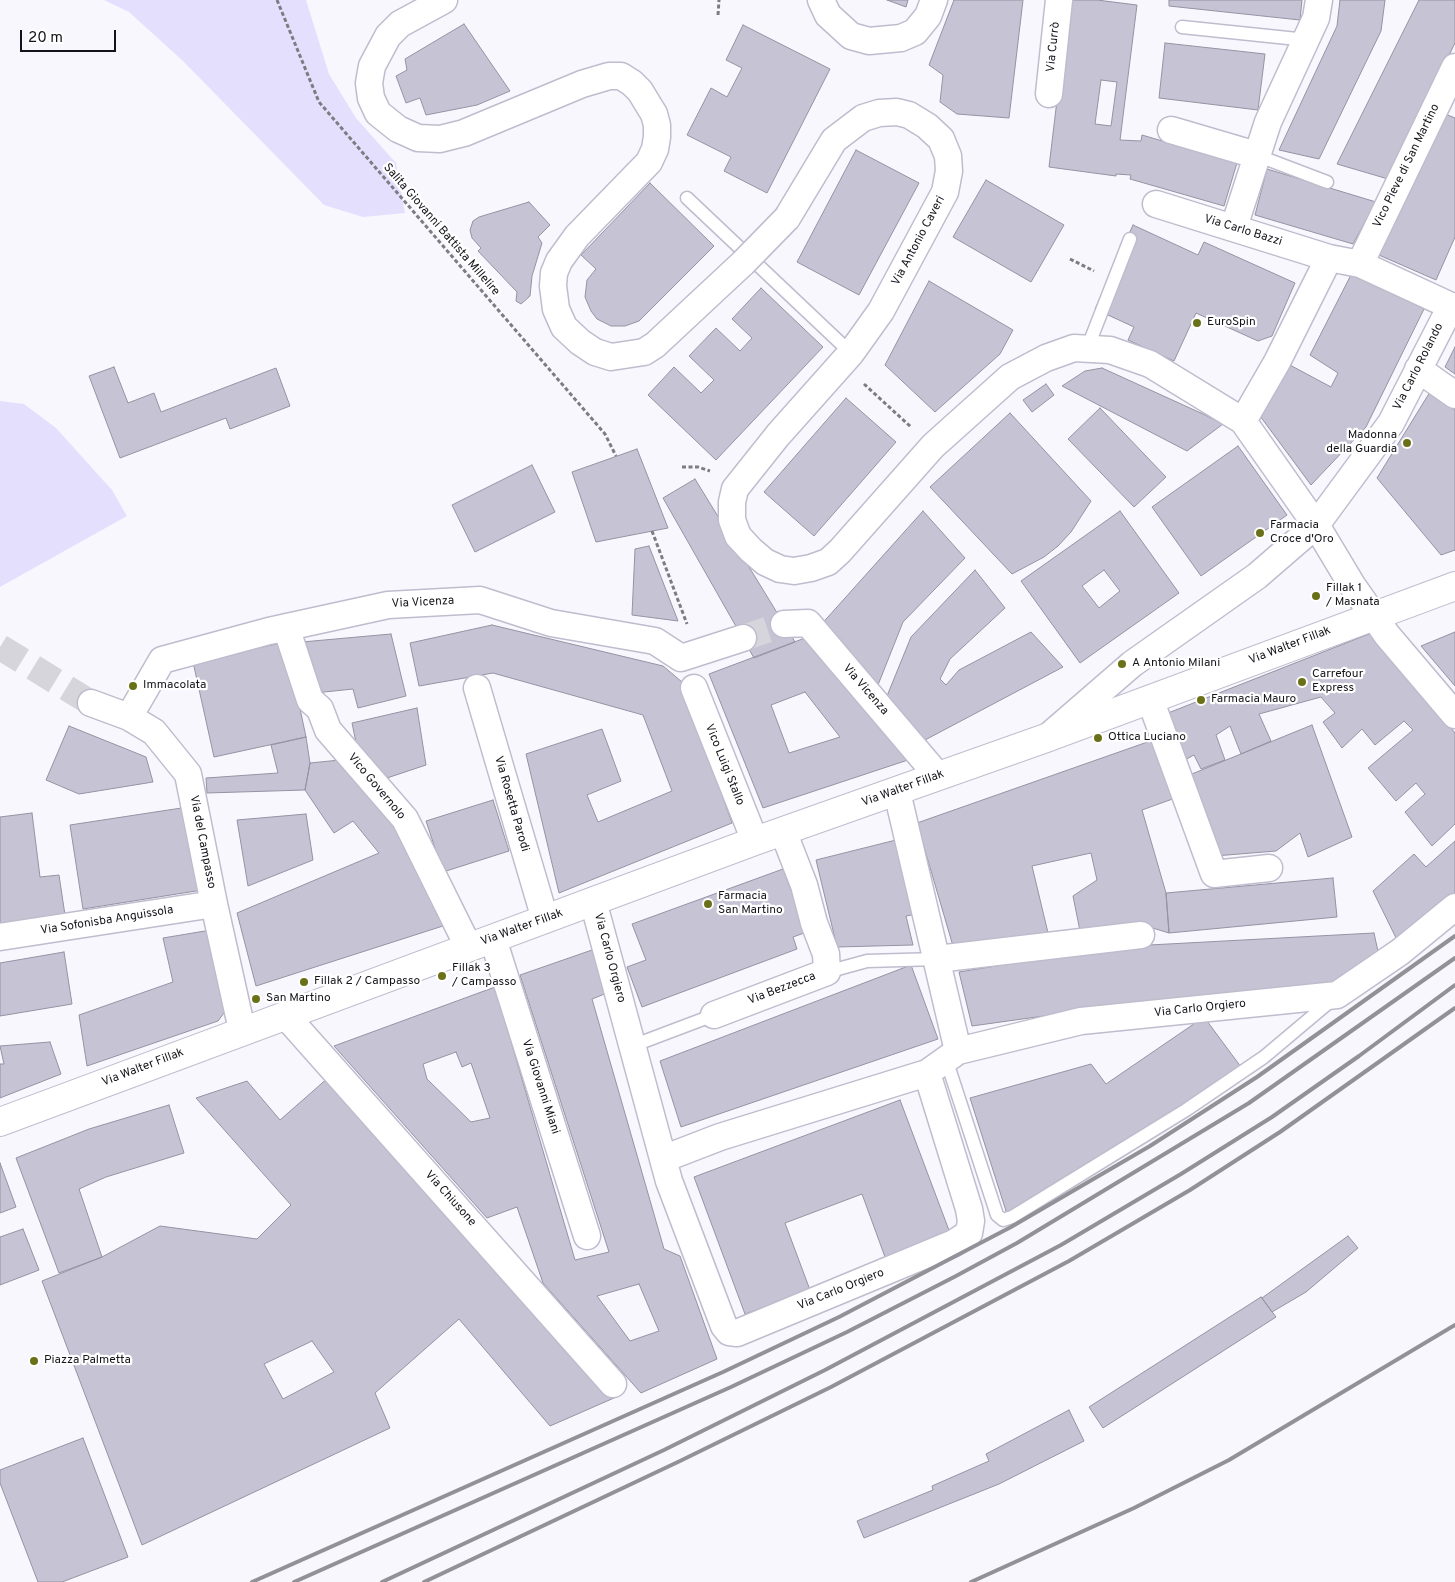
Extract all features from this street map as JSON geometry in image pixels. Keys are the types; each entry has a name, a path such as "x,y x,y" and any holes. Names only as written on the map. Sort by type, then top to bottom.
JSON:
{"main road":[{"name":"Via Walter Fillak","path":"0,1122 242,1030 286,1016 755,841 1046,738 1455,586"}],"street":[{"name":"Via Antonio Caveri","path":"444,0 400,24 388,36 372,66 369,83 371,98 378,114 398,129 418,138 440,139 464,133 582,84 609,76 621,76 632,83 640,91 654,114 657,137 655,149 649,162 577,236 559,261 553,286 556,309 564,327 580,342 595,352 611,357 644,352 655,345 743,263 787,218 834,140 863,118 879,113 897,112 910,114 927,126 940,139 948,156 949,171 945,192 881,312 846,358 778,435 735,488 732,502 732,520 738,536 765,562 780,569 802,570 828,562 840,551 933,446 1010,377 1046,358 1074,348 1110,350 1150,364 1243,421 1316,525 1352,585 1375,615 1387,636 1455,715"},
{"path":"821,0 828,15 851,36 869,41 901,38 916,32 928,16 934,0"},
{"name":"Via Currò","path":"1049,94 1059,0"},
{"path":"1234,227 1256,156 1280,93 1316,18 1319,0"},
{"name":"Vico Pieve di San Martino","path":"1360,264 1455,67"},
{"path":"1171,130 1256,156"},
{"name":"Via Carlo Bazzi","path":"1156,204 1329,258 1360,264 1450,306"},
{"path":"1243,421 1277,362 1329,258"},
{"name":"Via Carlo Rolando","path":"1316,525 1390,422 1450,306"},
{"path":"1418,369 1455,396"},
{"name":"Via Walter Fillak","path":"1046,738 1132,664 1257,576 1316,525"},
{"name":"Via Vicenza","path":"129,717 162,660 286,627 388,605 480,600 551,623 655,641 681,658 743,638"},
{"name":"Via Vicenza","path":"784,624 808,623 938,776"},
{"name":"Vico Governolo","path":"286,627 310,700 320,709 328,730 405,819 481,943"},
{"name":"Via Rosetta Parodi","path":"477,688 545,919"},
{"name":"Vico Luigi Stallo","path":"694,688 755,841"},
{"path":"1150,699 1214,874 1269,868"},
{"name":"Via del Campasso","path":"91,703 129,717 154,732 188,774 242,1030"},
{"path":"897,792 937,958 944,1061"},
{"path":"783,831 804,885 814,922 826,954 827,972"},
{"name":"Via Carlo Orgiero","path":"594,901 669,1181 724,1326 729,1332 737,1333 954,1243 969,1233 971,1221 944,1061"},
{"name":"Via Sofonisba Anguissola","path":"0,937 214,904"},
{"name":"Via Carlo Orgiero","path":"663,1159 944,1061 1081,1021 1338,996 1400,952 1455,908"},
{"name":"Via Bezzecca","path":"937,958 1140,935"},
{"name":"Via Giovanni Miani","path":"481,943 587,1236"},
{"name":"Via Bezzecca","path":"714,1015 827,972"},
{"name":"Via Chiusone","path":"286,1016 614,1384"}],"lane":[{"path":"1182,27 1307,40"},
{"path":"1256,156 1327,182"},
{"path":"687,198 846,358"},
{"path":"1087,349 1130,239"},
{"name":"Via Bezzecca","path":"827,972 867,961 937,958"},
{"path":"944,1061 997,1215 1003,1220 1012,1217 1194,1104 1264,1057 1338,996"},
{"name":"Via Bezzecca","path":"632,1046 714,1015"}],"path":[{"name":"Salita Giovanni Battista Millelire","path":"277,0 319,102 605,434 616,456"},
{"path":"718,15 719,0"},
{"path":"1070,259 1100,274"},
{"path":"846,358 933,446"},
{"path":"652,531 698,652"}],"shaded area":[{"path":"104,0 306,0 329,74 356,118 396,163 405,213 363,217 324,205 183,61 129,12"},
{"path":"0,401 24,404 56,428 112,490 127,516 0,587"}],"building":[{"path":"887,0 908,0 906,7"},
{"path":"954,0 1023,0 1009,118 957,114 940,102 943,75 929,65"},
{"path":"1069,0 1097,0 1137,5 1120,140 1141,141 1142,135 1237,163 1224,206 1130,179 1131,175 1116,174 1116,176 1049,167","holes":["1101,80 1117,82 1111,126 1095,124"]},
{"path":"1169,0 1302,0 1300,20 1169,6"},
{"path":"1340,0 1385,0 1381,31 1319,159 1279,150 1337,26"},
{"path":"1419,0 1455,0 1455,43 1388,179 1337,164"},
{"path":"464,24 510,91 477,105 426,115 420,98 406,103 396,76 407,70 405,59"},
{"path":"743,25 830,69 767,193 724,171 731,157 687,135 711,88 727,97 742,68 726,60"},
{"path":"1165,43 1265,54 1258,110 1159,98"},
{"path":"1438,111 1455,118 1455,237 1436,280 1372,252"},
{"path":"856,150 919,183 859,295 797,262"},
{"path":"1267,169 1376,202 1353,244 1255,215"},
{"path":"986,180 1064,225 1031,282 953,237"},
{"path":"650,183 714,246 639,321 625,326 611,326 597,319 585,297 587,280 596,269 581,255"},
{"path":"529,202 550,225 538,237 542,243 532,276 530,296 521,304 516,301 517,292 478,251 481,248 472,238 470,230 473,221 479,217"},
{"path":"1133,225 1198,255 1204,242 1295,283 1272,336 1258,341 1196,313 1174,361 1128,340 1134,327 1095,309"},
{"path":"1353,271 1424,309 1366,427 1311,485 1260,416 1288,364 1331,387 1338,373 1310,355"},
{"path":"929,281 1013,330 1000,354 935,412 885,365"},
{"path":"761,288 823,347 716,460 648,395 674,367 701,393 714,380 689,356 716,328 740,351 752,338 732,319"},
{"path":"1455,347 1455,374 1445,367"},
{"path":"114,367 128,403 154,393 161,412 276,368 290,406 230,429 226,418 120,458 89,376"},
{"path":"1102,368 1223,424 1187,451 1062,386 1085,371"},
{"path":"1046,384 1054,395 1032,412 1023,400"},
{"path":"1430,392 1455,410 1455,550 1441,555 1377,478"},
{"path":"846,398 896,442 814,536 764,492"},
{"path":"1100,408 1166,477 1134,507 1068,439"},
{"path":"1010,413 1091,501 1071,532 1058,546 1044,557 1012,574 930,487"},
{"path":"1238,446 1287,515 1201,576 1152,507"},
{"path":"637,449 668,528 596,542 572,472"},
{"path":"532,465 555,512 475,552 452,505"},
{"path":"695,479 795,642 754,658 663,498"},
{"path":"923,511 965,558 903,622 876,690 819,627"},
{"path":"1120,511 1179,593 1080,663 1021,581","holes":["1104,570 1120,591 1099,608 1082,586"]},
{"path":"649,546 678,621 632,615 635,549"},
{"path":"975,570 1005,608 950,659 940,679 946,685 959,670 1031,632 1063,667 925,740 887,696 911,637"},
{"path":"492,625 663,666 682,682 732,823 559,893 526,754 602,729 621,781 587,795 598,822 672,791 643,715 493,673 419,686 410,643"},
{"path":"1374,632 1455,733 1455,824 1432,846 1405,812 1425,794 1416,783 1396,801 1368,768 1413,730 1404,721 1375,745 1362,729 1342,748 1323,722 1335,713 1321,697 1259,714 1271,741 1241,754 1230,726 1216,735 1225,760 1201,769 1194,755 1181,762 1163,715"},
{"path":"1455,632 1455,686 1421,646"},
{"path":"391,634 406,696 358,708 353,689 315,693 302,642"},
{"path":"813,635 914,758 763,808 709,674","holes":["805,692 840,737 789,753 771,705"]},
{"path":"286,642 306,737 214,757 193,662"},
{"path":"417,708 426,765 381,780 360,762 352,723"},
{"path":"1312,725 1352,837 1308,857 1300,833 1276,851 1215,856 1187,776"},
{"path":"69,726 146,757 153,782 79,794 46,780"},
{"path":"306,737 310,763 305,790 207,793 206,778 278,773 271,745"},
{"path":"1156,739 1178,797 1142,810 1166,893 1169,933 1146,926 1080,931 1073,896 1097,880 1091,853 1032,866 1049,937 953,946 917,823"},
{"path":"340,760 414,844 446,925 256,986 237,913 379,853 353,821 334,833 305,790 310,763"},
{"path":"493,800 509,851 443,872 426,821"},
{"path":"188,807 202,890 83,909 70,825"},
{"path":"32,813 40,877 59,875 65,915 0,924 0,817"},
{"path":"306,814 313,860 248,886 237,820"},
{"path":"900,839 922,913 906,916 913,945 837,947 816,860"},
{"path":"1455,841 1455,896 1399,944 1373,891 1414,854 1426,867"},
{"path":"783,869 807,932 793,937 797,949 642,1007 627,967 646,960 632,924"},
{"path":"1333,878 1337,917 1169,933 1166,893"},
{"path":"211,930 227,1009 218,1021 87,1066 79,1015 173,982 163,938"},
{"path":"1374,933 1379,956 1338,988 1130,1004 972,1026 959,972 1112,947"},
{"path":"592,950 607,993 592,999 664,1249 680,1256 717,1359 641,1393 543,1283 517,1207 487,1218 334,1046 495,987 575,1260 609,1252 520,975","holes":["456,1052 462,1067 471,1063 490,1118 471,1122 427,1079 423,1064","639,1284 659,1331 630,1341 597,1296"]},
{"path":"64,952 72,1004 0,1016 0,963"},
{"path":"911,965 938,1039 681,1127 660,1061"},
{"path":"1204,1017 1241,1067 1149,1129 1007,1214 970,1098 1091,1064 1106,1084"},
{"path":"50,1042 61,1074 0,1098 0,1064 4,1064 0,1046"},
{"path":"329,1077 614,1398 550,1426 459,1319 375,1393 390,1428 142,1545 42,1281 102,1257 160,1226 257,1239 291,1205 196,1098 247,1081 280,1120","holes":["312,1341 334,1372 283,1399 264,1364"]},
{"path":"900,1100 950,1233 885,1257 862,1194 785,1223 810,1290 745,1314 694,1177"},
{"path":"169,1105 184,1153 106,1177 79,1189 102,1257 59,1273 16,1158 89,1129"},
{"path":"0,1163 16,1207 0,1213"},
{"path":"23,1229 39,1270 0,1285 0,1237"},
{"path":"1348,1236 1358,1248 1306,1292 1272,1312 1262,1298"},
{"path":"1261,1297 1276,1317 1103,1428 1089,1407"},
{"path":"1069,1410 1084,1441 999,1484 864,1538 857,1521 933,1490 932,1486 989,1461 986,1454"},
{"path":"83,1438 128,1557 62,1582 38,1582 0,1483 0,1470"}],"tunnel":[{"path":"743,638 784,624"},
{"path":"0,647 91,703"}],"railway":[{"path":"252,1582 723,1372 839,1317 1011,1227 1150,1146 1257,1077 1455,936"},
{"path":"294,1582 731,1387 847,1332 956,1276 1017,1243 1249,1103 1455,958"},
{"path":"382,1582 664,1450 825,1370 1061,1245 1181,1174 1272,1117 1455,985"},
{"path":"424,1582 831,1387 1069,1261 1190,1190 1280,1132 1455,1008"},
{"path":"971,1582 1134,1508 1229,1460 1455,1325"}],"place":[{"name":"EuroSpin","path":"1197,323"},
{"name":"Madonna della Guardia","path":"1407,443"},
{"name":"Farmacia Croce d'Oro","path":"1260,533"},
{"name":"Fillak 1 / Masnata","path":"1316,596"},
{"name":"A Antonio Milani","path":"1122,664"},
{"name":"Carrefour Express","path":"1302,682"},
{"name":"Immacolata","path":"133,686"},
{"name":"Farmacia Mauro","path":"1201,700"},
{"name":"Ottica Luciano","path":"1098,738"},
{"name":"Farmacia San Martino","path":"708,904"},
{"name":"Fillak 3 / Campasso","path":"442,976"},
{"name":"Fillak 2 / Campasso","path":"304,982"},
{"name":"San Martino","path":"256,999"},
{"name":"Piazza Palmetta","path":"34,1361"}]}
